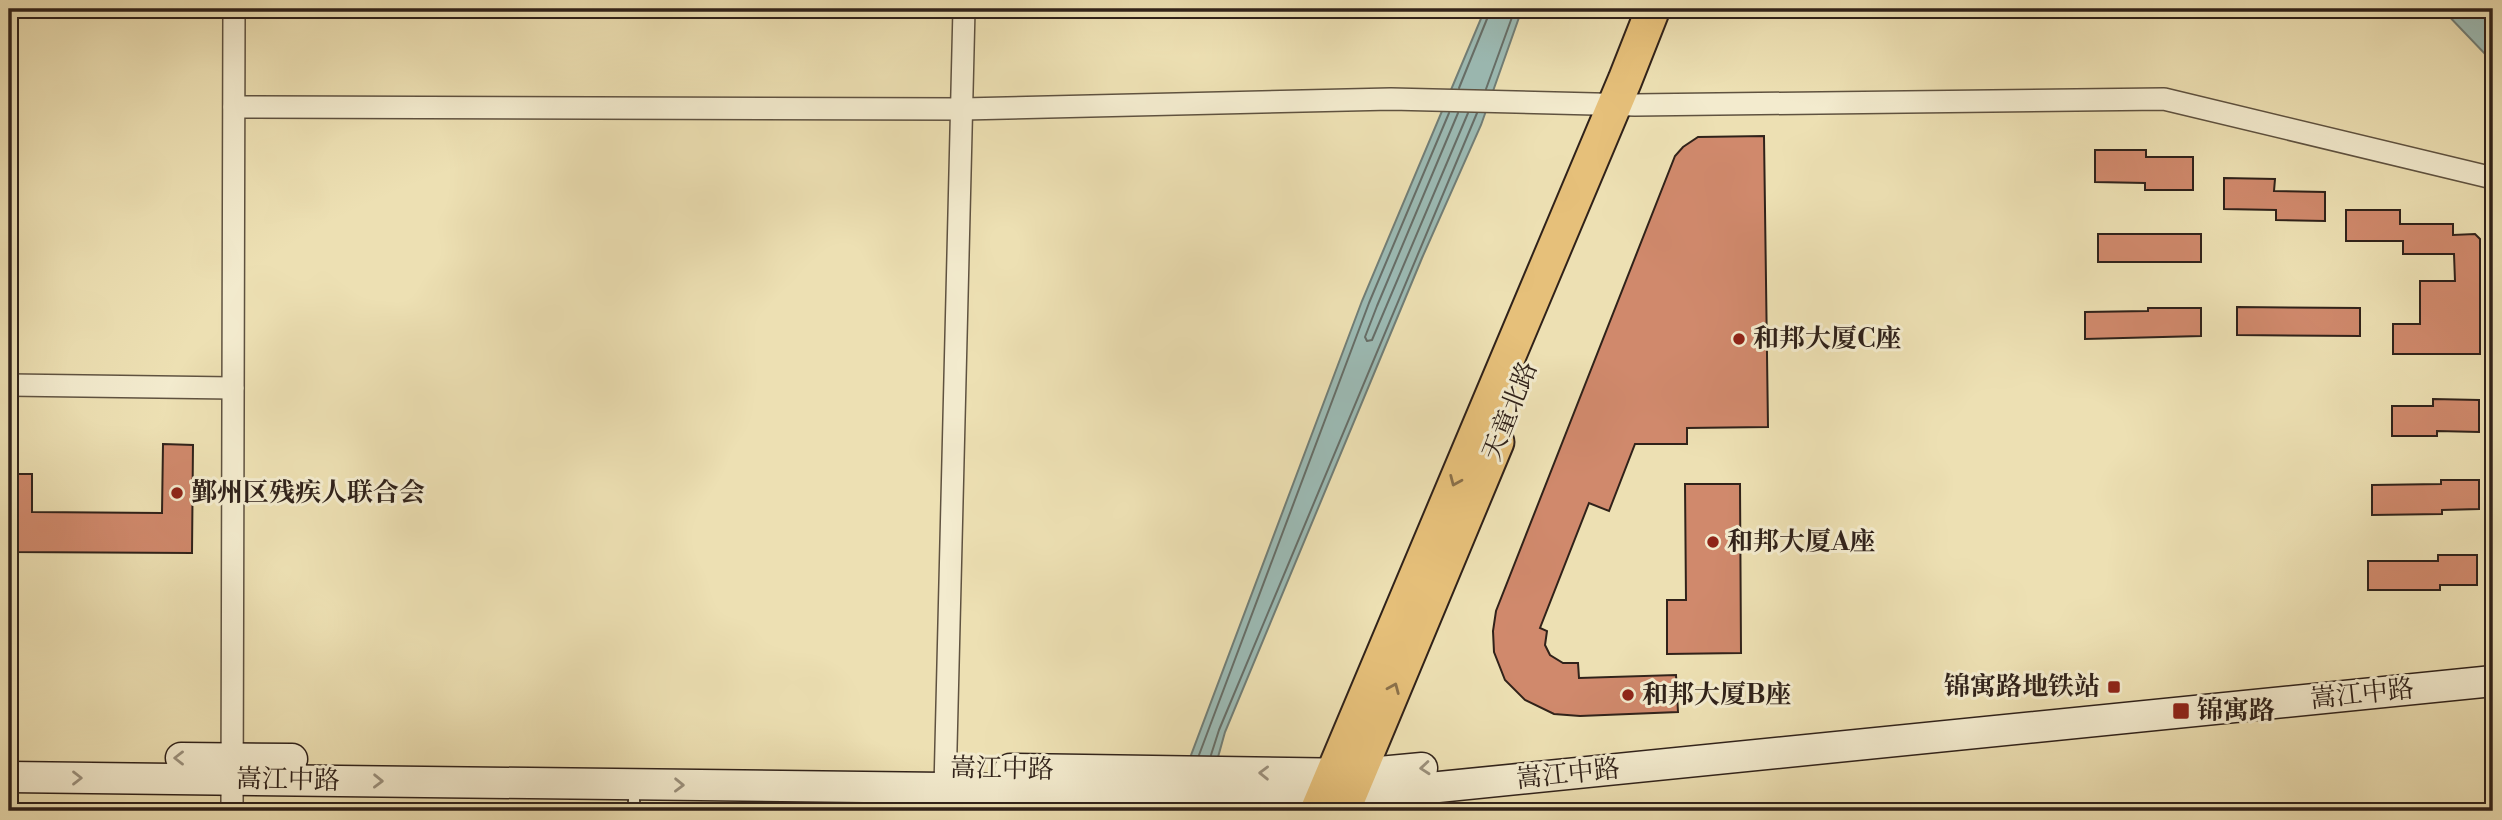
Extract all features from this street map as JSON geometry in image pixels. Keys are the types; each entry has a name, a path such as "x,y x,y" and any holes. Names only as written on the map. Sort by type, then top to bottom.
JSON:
{"main road":[{"name":"天童北路","path":"1337,794 1625,96 1653,9"},
{"name":"天童北路","path":"1625,96 1674,9"},
{"name":"嵩江中路","path":"9,778 233,769 946,778 1337,794 2493,665"},
{"name":"嵩江中路","path":"9,757 233,769 634,798 946,778 1112,792 1337,794 2493,681"}],"street":[{"path":"232,811 234,9"},
{"path":"946,778 964,9"},
{"path":"234,107 963,109 1625,96 2164,99 2493,178"},
{"path":"9,385 233,388"}],"water":[{"path":"1485,9 1522,9 1481,125 1422,258 1225,732 1203,811 1170,811 1362,301"},
{"path":"2442,9 2493,9 2493,59 2486,55"}],"building":[{"path":"1764,136 1768,427 1687,428 1687,444 1635,444 1609,511 1589,503 1540,628 1547,631 1545,645 1550,655 1563,663 1578,663 1579,678 1676,675 1678,712 1580,716 1554,714 1525,700 1505,680 1494,652 1496,611 1675,156 1698,137"},
{"path":"2095,150 2146,150 2146,157 2193,157 2193,190 2145,190 2145,183 2095,182"},
{"path":"2224,178 2275,179 2274,191 2325,192 2325,221 2276,220 2276,210 2224,209"},
{"path":"2346,210 2400,210 2400,224 2453,224 2453,235 2475,234 2480,239 2480,354 2393,354 2393,324 2420,324 2420,281 2455,281 2454,254 2403,254 2403,241 2346,241"},
{"path":"2098,234 2201,234 2201,262 2098,262"},
{"path":"2237,307 2360,308 2360,336 2237,335"},
{"path":"2148,308 2201,308 2201,336 2085,339 2085,312 2148,311"},
{"path":"2433,399 2479,400 2479,432 2437,431 2437,436 2392,436 2392,406 2433,406"},
{"name":"鄞州区残疾人联合会","path":"163,444 193,445 192,553 9,552 9,474 32,474 32,512 162,513"},
{"path":"2441,480 2479,480 2479,509 2442,510 2442,514 2372,515 2372,485 2441,484"},
{"name":"和邦大厦A座","path":"1685,484 1740,484 1741,653 1667,654 1667,600 1686,600"},
{"path":"2438,555 2477,555 2477,585 2440,585 2440,590 2368,590 2368,561 2438,561"}],"place":[{"name":"和邦大厦C座","path":"1739,339"},
{"name":"鄞州区残疾人联合会","path":"177,493"},
{"name":"和邦大厦A座","path":"1713,542"},
{"name":"锦寓路地铁站","path":"2114,687"},
{"name":"和邦大厦B座","path":"1628,695"},
{"name":"锦寓路","path":"2181,711"}]}
